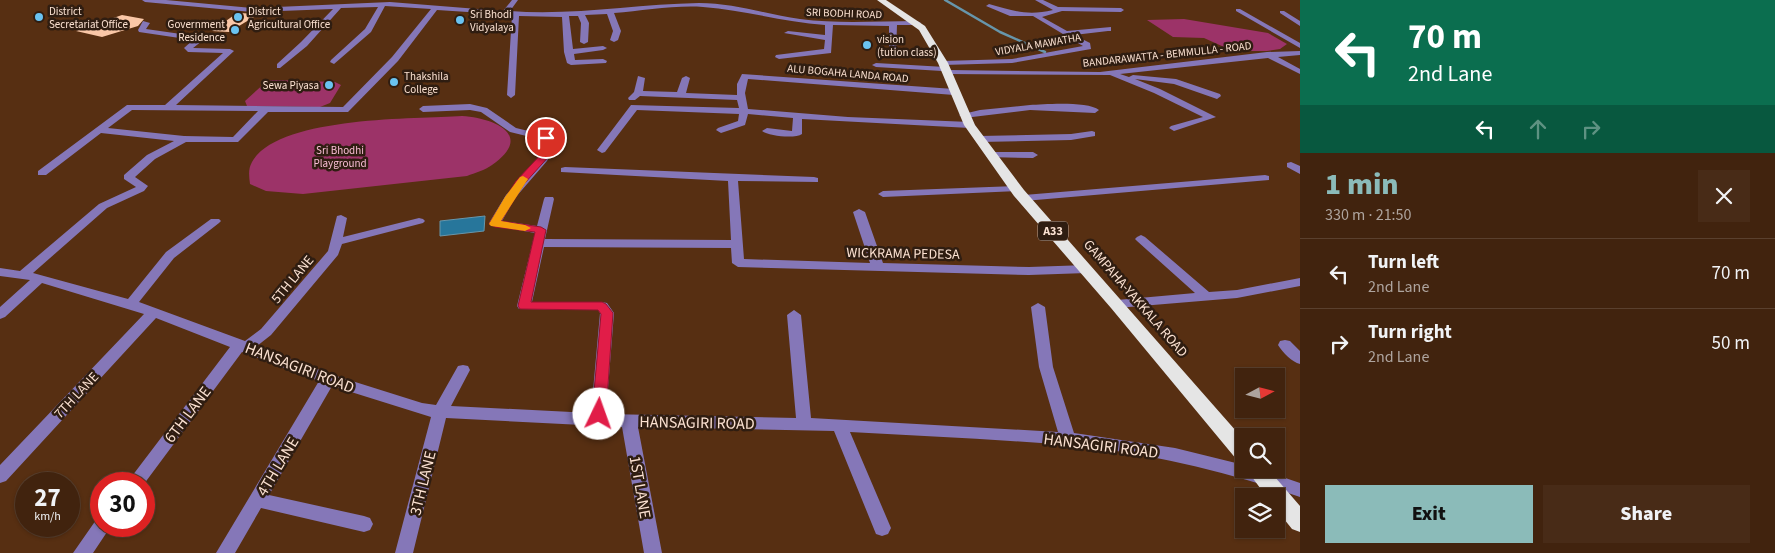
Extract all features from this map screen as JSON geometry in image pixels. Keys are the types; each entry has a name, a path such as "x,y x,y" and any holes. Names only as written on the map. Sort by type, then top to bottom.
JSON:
{"highway":[{"name":"GAMPAHA-YAKKALA ROAD","path":"881,0 917,24 932,43 967,120 991,155 1020,193 1118,304 1235,443"},
{"path":"1263,478 1300,522"}],"street":[{"name":"SRI BODHI ROAD","path":"147,0 232,8 295,9 379,2 504,14 565,16 700,5 731,8 801,22 829,24 917,24"},
{"path":"295,9 308,0"},
{"path":"453,8 457,0"},
{"path":"476,11 478,0"},
{"path":"504,14 515,0"},
{"path":"614,40 617,31 606,12 618,0"},
{"path":"659,8 666,0"},
{"path":"1038,0 1058,9"},
{"path":"232,8 243,1"},
{"path":"334,62 368,30 379,2"},
{"path":"801,22 822,5"},
{"path":"280,66 304,44 339,6"},
{"path":"989,6 1010,14 1035,14 1058,9 1121,10"},
{"path":"42,173 130,107 345,110 395,59 436,7"},
{"path":"1238,10 1300,46"},
{"path":"814,11 859,13"},
{"path":"1282,12 1300,24"},
{"path":"511,95 516,14"},
{"path":"581,14 585,23 584,42"},
{"name":"VIDYALA MAWATHA","path":"945,68 996,63 1088,47 1035,14"},
{"path":"565,16 570,63 603,61"},
{"path":"146,23 142,30 199,39 188,48 191,50 230,51 167,108"},
{"path":"779,57 828,51 829,24"},
{"path":"889,52 893,51 893,24"},
{"path":"1067,33 1108,29"},
{"path":"788,33 828,38"},
{"path":"568,52 603,48"},
{"name":"BANDARAWATTA - BEMMULLA - ROAD","path":"945,68 1024,74 1111,73 1267,54 1300,53"},
{"path":"1267,54 1300,72"},
{"path":"876,65 945,68"},
{"path":"1111,73 1157,91 1211,117 1174,128"},
{"name":"ALU BOGAHA LANDA ROAD","path":"741,98 742,81 746,76 954,92"},
{"path":"1121,77 1160,78 1218,96"},
{"path":"638,93 641,78"},
{"path":"680,95 686,78"},
{"path":"630,102 634,94 638,93 741,98 744,111 742,123 721,130"},
{"path":"423,109 470,107 484,110 513,130 546,138 551,144 548,152 520,183 495,224 540,237 737,244 733,178"},
{"path":"602,150 634,107 744,111 832,119 967,120 1020,108 1074,107 1096,110"},
{"path":"99,130 184,139 235,140 265,110"},
{"path":"767,131 797,134 798,117"},
{"path":"832,119 834,130"},
{"path":"979,139 1092,134"},
{"path":"23,274 103,206 140,190 143,186 128,177 151,157 184,139"},
{"path":"991,155 1033,155"},
{"path":"566,170 814,180"},
{"path":"882,194 1020,193 1265,178"},
{"path":"549,199 524,306 602,306 607,313 598,420"},
{"path":"859,212 878,267"},
{"name":"5TH LANE","path":"243,345 266,332 334,252 341,218"},
{"path":"131,304 170,255 215,221"},
{"path":"336,242 419,221"},
{"path":"1141,239 1206,296"},
{"name":"WICKRAMA PEDESA","path":"737,244 738,263 1029,271 1087,269"},
{"name":"HANSAGIRI ROAD","path":"0,272 40,278 131,304 243,345 328,379 422,409 440,412 598,420 804,424 1068,439 1134,447 1235,468"},
{"path":"0,314 40,278"},
{"path":"1118,304 1237,294 1300,282"},
{"path":"1038,307 1046,367 1068,439"},
{"name":"7TH LANE","path":"0,476 153,313"},
{"path":"794,315 804,424"},
{"name":"6TH LANE","path":"143,472 243,345"},
{"path":"1286,345 1300,359"},
{"name":"3TH LANE","path":"404,553 440,412 463,370"},
{"name":"4TH LANE","path":"225,553 328,379"},
{"name":"1ST LANE","path":"629,421 653,553"},
{"path":"839,426 882,528"},
{"name":"HANSAGIRI ROAD","path":"1271,478 1300,490"},
{"path":"257,500 364,524"},
{"path":"82,553 94,537"}],"green space":[{"path":"1184,19 1268,33 1287,44 1280,49 1267,51 1233,51 1204,38 1173,37 1147,20"},
{"path":"267,81 335,82 341,85 330,103 320,107 247,106 245,101"},
{"name":"Sri Bhodhi Playground","path":"462,116 474,117 497,124 510,137 510,145 504,154 489,167 467,176 303,194 266,191 250,184 249,170 252,162 267,147 289,136 317,128 349,123"}],"water":[{"path":"485,216 484,231 440,236 440,221"}],"building":[{"path":"237,13 259,14 229,32 212,31"},
{"path":"122,15 144,19 138,26 102,37 76,31"}],"waterway":[{"path":"945,0 1000,32 1045,52"}],"slow traffic":[{"path":"523,179 510,197 495,224 525,228"}],"place":[{"name":"District Secretariat Office","path":"39,17"},
{"name":"District Agricultural Office","path":"238,17"},
{"name":"Sri Bhodi Vidyalaya","path":"460,20"},
{"name":"Government Residence","path":"235,30"},
{"name":"vision (tution class)","path":"867,45"},
{"name":"Thakshila College","path":"394,82"},
{"name":"Sewa Piyasa","path":"329,85"}],"route":[{"path":"546,138 551,144 548,152 520,183 495,224 541,230 524,306 602,306 607,313 599,414"}]}
